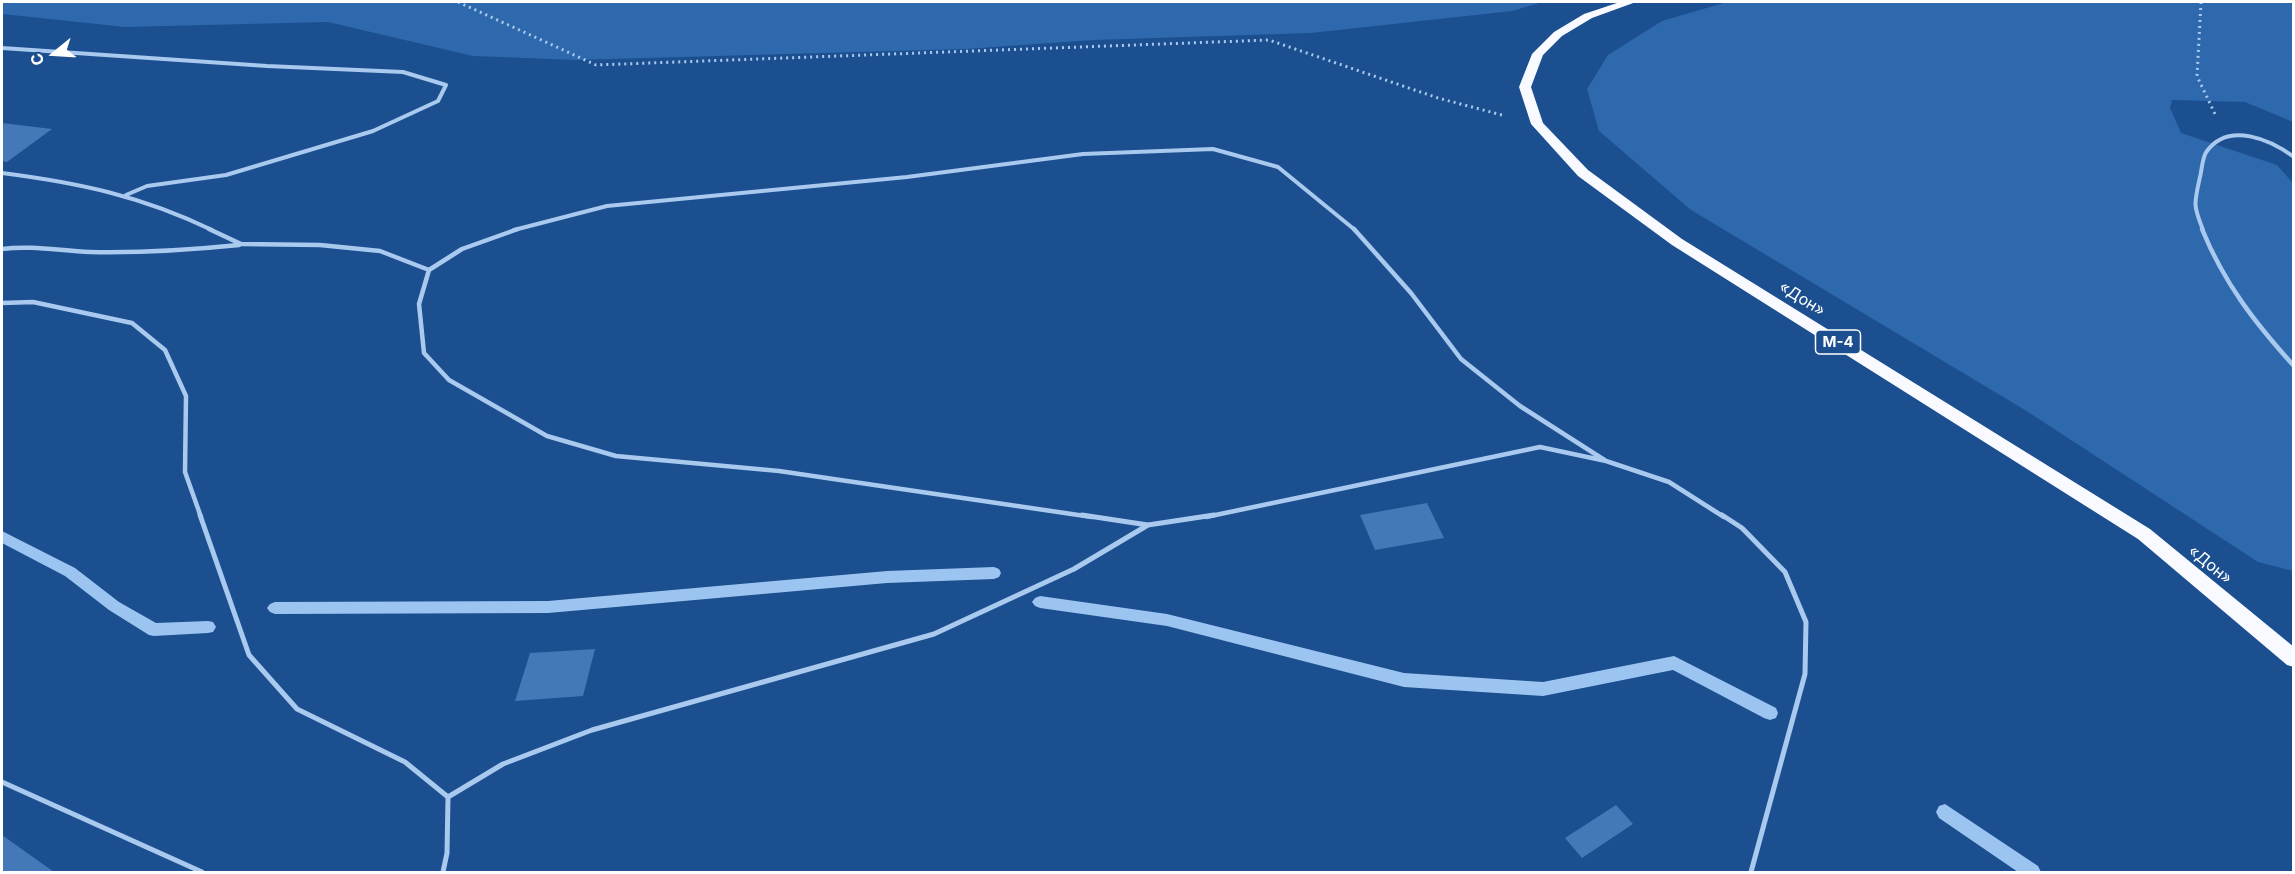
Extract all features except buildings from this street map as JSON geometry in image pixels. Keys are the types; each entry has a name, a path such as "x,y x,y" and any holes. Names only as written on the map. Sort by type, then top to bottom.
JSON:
{"highway":[{"name":"«Дон»","path":"1630,2 1588,16 1558,34 1538,54 1525,87 1537,124 1583,173 1677,242 2144,534 2294,658"}],"lane":[{"path":"2,48 267,66 403,72 446,85 438,101 412,116 373,130 226,175 147,186 126,195"},
{"path":"2294,157 2284,149 2256,136 2226,137 2206,151 2193,206 2217,266 2263,332 2294,366"},
{"path":"1606,460 1520,405 1461,359 1411,293 1349,223 1278,167 1213,149 1083,154 907,177 607,206 534,223 462,249 429,270 419,304 424,353 449,380 547,436 616,456 779,471 1148,525 1191,520 1540,447 1606,460 1669,482 1742,528 1785,572 1806,622 1805,674 1751,873"},
{"path":"2,173 74,182 126,195 181,215 242,244"},
{"path":"2,249 25,245 86,252 182,250 242,244 320,245 380,251 429,270"},
{"path":"2,301 33,302 132,323 165,350 186,396 185,472 249,655 297,709 405,762 448,797"},
{"path":"448,797 503,764 592,730 934,634 1074,569 1148,525"},
{"path":"2,782 202,873"},
{"path":"443,873 447,853 448,797"}],"path":[{"path":"458,2 596,65 1269,40 1438,98 1537,124"},
{"path":"2201,2 2197,76 2226,137"}],"shaded area":[{"path":"2,2 1543,2 1512,11 1311,33 1094,40 965,49 576,60 473,56 328,22 125,27 2,14"},
{"path":"1727,2 2293,2 2293,122 2245,102 2172,100 2170,108 2181,133 2277,165 2293,183 2293,571 2258,562 2025,410 1691,210 1599,131 1587,89 1608,55 1662,21"}],"waterway":[{"path":"2,537 70,572 114,606 154,630 208,627"},
{"path":"275,608 548,607 887,577 994,573"},
{"path":"1040,602 1167,620 1404,680 1543,689 1674,663 1770,713"},
{"path":"1945,812 2032,872"}]}
